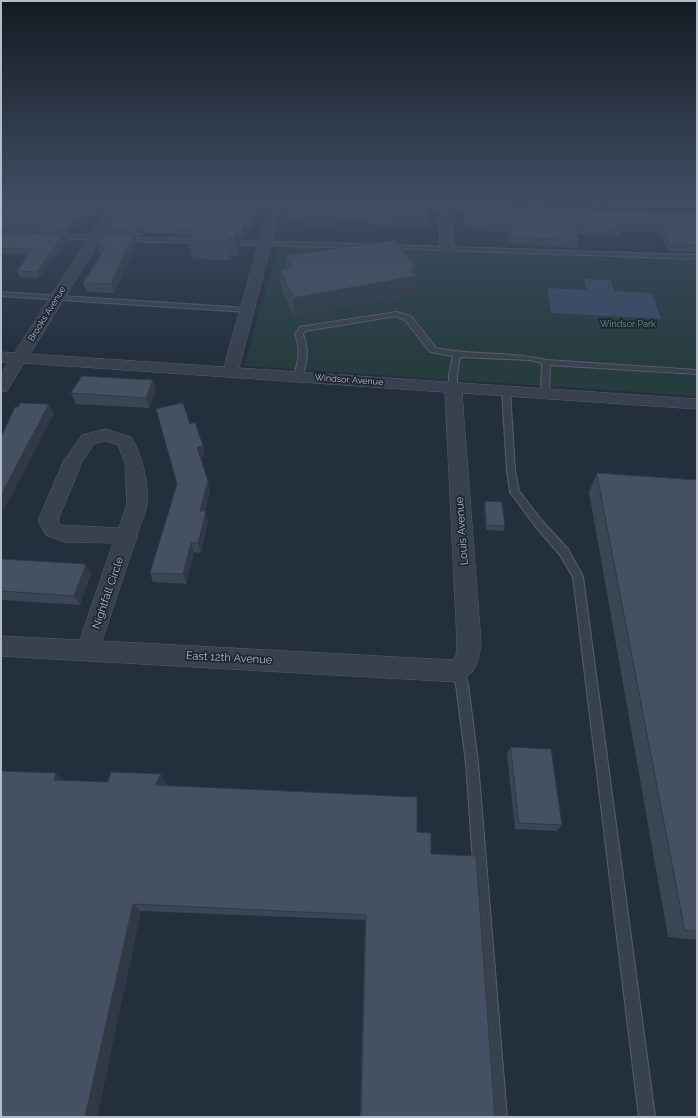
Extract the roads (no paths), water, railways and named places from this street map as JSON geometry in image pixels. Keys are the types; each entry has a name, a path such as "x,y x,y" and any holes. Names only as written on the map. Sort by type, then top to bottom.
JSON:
{"street":[{"name":"Brooks Avenue","path":"1,387 86,252"},
{"path":"230,373 263,252"},
{"name":"Windsor Avenue","path":"1,357 697,404"},
{"name":"Louis Avenue","path":"453,387 469,643 467,660 458,671"},
{"name":"Nightfall Circle","path":"88,650 128,536 137,504 134,463 125,441 106,434 88,440 73,460 48,520 53,530 64,534 128,536"},
{"name":"East 12th Avenue","path":"1,646 458,671"}],"lane":[{"path":"546,252 697,257"},
{"path":"1,294 247,310"},
{"path":"297,377 304,359 304,346 299,334 303,329 396,314 408,318 433,350 457,355 530,358 546,362 697,372"},
{"path":"453,387 453,375 457,355"},
{"path":"545,393 546,362"},
{"path":"506,391 511,471 515,492 539,524 564,552 578,577 647,1117"},
{"path":"458,671 462,684 472,762 499,1117"}],"water":[{"path":"584,279 611,280 614,291 652,293 661,319 551,313 547,288 587,290"}],"park label":[{"name":"Windsor Park","path":"628,324"}]}
